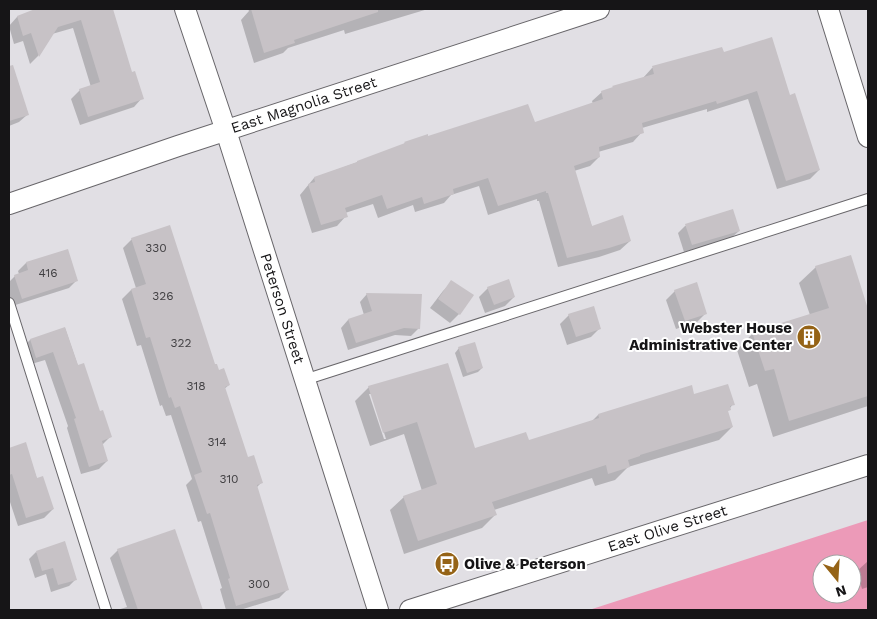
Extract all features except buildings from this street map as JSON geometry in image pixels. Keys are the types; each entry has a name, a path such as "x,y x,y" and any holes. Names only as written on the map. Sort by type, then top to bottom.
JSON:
{"street":[{"name":"Peterson Street","path":"185,9 226,131 378,610"},
{"name":"East Magnolia Street","path":"9,204 600,9"},
{"path":"828,9 868,137"},
{"name":"East Olive Street","path":"410,610 868,465"}],"lane":[{"path":"304,380 868,199"},
{"path":"9,303 106,610"}],"shaded area":[{"path":"868,520 868,610 589,610"}],"place":[{"name":"Webster House Administrative Center","path":"809,337"},
{"name":"Olive & Peterson","path":"447,564"}]}
